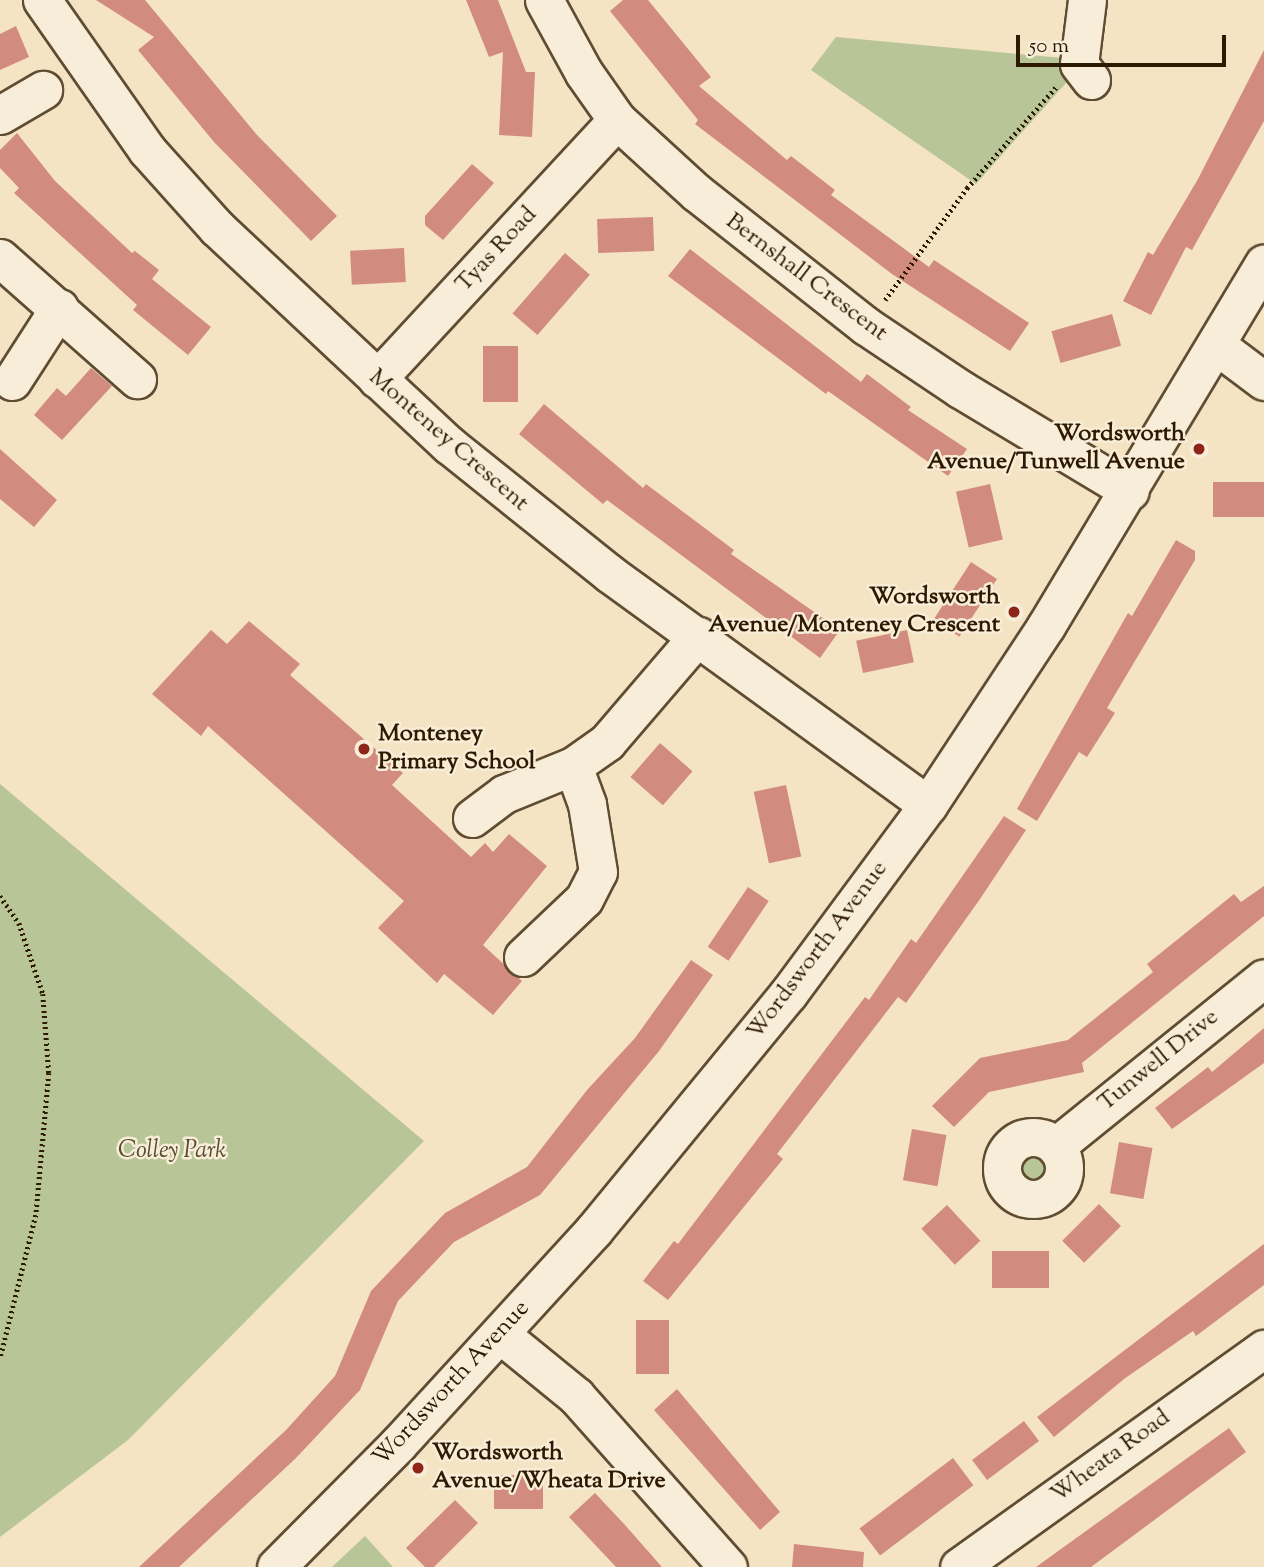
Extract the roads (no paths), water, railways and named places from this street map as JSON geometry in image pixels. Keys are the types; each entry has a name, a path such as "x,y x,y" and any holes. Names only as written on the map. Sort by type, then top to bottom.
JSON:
{"street":[{"name":"Monteney Crescent","path":"42,0 147,150 254,265 377,379 534,516 928,805"},
{"name":"Bernshall Crescent","path":"544,0 584,73 617,121 697,193 866,326 960,389 1130,491"},
{"path":"1085,72 1087,0"},
{"path":"0,115 43,90"},
{"name":"Tyas Road","path":"377,379 617,121"},
{"path":"0,258 136,379"},
{"name":"Wordsworth Avenue","path":"276,1567 500,1334 594,1230 788,994 928,805 1130,491 1264,263"},
{"path":"12,381 59,308"},
{"path":"1216,345 1264,381"},
{"path":"471,818 504,794 573,766 607,742 698,636"},
{"path":"523,957 584,899 597,872 587,804 573,766"},
{"name":"Tunwell Drive","path":"1056,1146 1264,978"},
{"path":"500,1334 576,1396 728,1567"},
{"name":"Wheata Road","path":"959,1567 1264,1349"}],"place":[{"name":"Wordsworth Avenue/Tunwell Avenue","path":"1199,449"},
{"name":"Wordsworth Avenue/Monteney Crescent","path":"1014,612"},
{"name":"Monteney Primary School","path":"364,749"},
{"name":"Wordsworth Avenue/Wheata Drive","path":"418,1468"}],"park label":[{"name":"Colley Park","path":"172,1152"}]}
